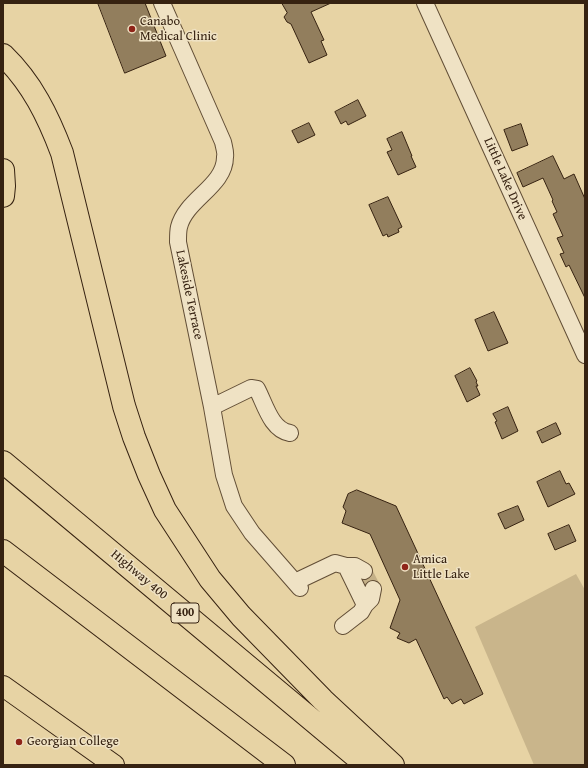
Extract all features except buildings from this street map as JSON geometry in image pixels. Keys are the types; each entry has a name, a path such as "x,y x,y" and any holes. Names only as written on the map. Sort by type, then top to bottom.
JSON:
{"highway":[{"path":"3,55 26,80 53,129 62,153 124,406 146,469 165,510 210,579 241,616 323,700 393,765"},
{"path":"3,170 3,196"},
{"name":"Highway 400","path":"3,462 366,765"},
{"path":"3,551 284,765"}],"main road":[{"path":"3,686 114,765"}],"street":[{"name":"Lakeside Terrace","path":"162,3 223,142 226,157 224,168 216,180 193,203 185,214 179,226 178,242 212,407 224,475 234,506 252,533 298,585 336,563 346,566"},
{"name":"Little Lake Drive","path":"425,3 585,355"},
{"path":"212,407 251,388 258,389 272,422 282,432 290,433"},
{"path":"364,571 355,566 346,566 365,605"},
{"path":"343,626 361,612 371,599 373,589"}],"shaded area":[{"path":"576,574 585,590 585,765 534,765 475,627"}],"tunnel":[{"path":"364,571 373,589"}],"place":[{"name":"Canabo Medical Clinic","path":"132,29"},
{"name":"Amica Little Lake","path":"405,567"},
{"name":"Georgian College","path":"19,742"}]}
